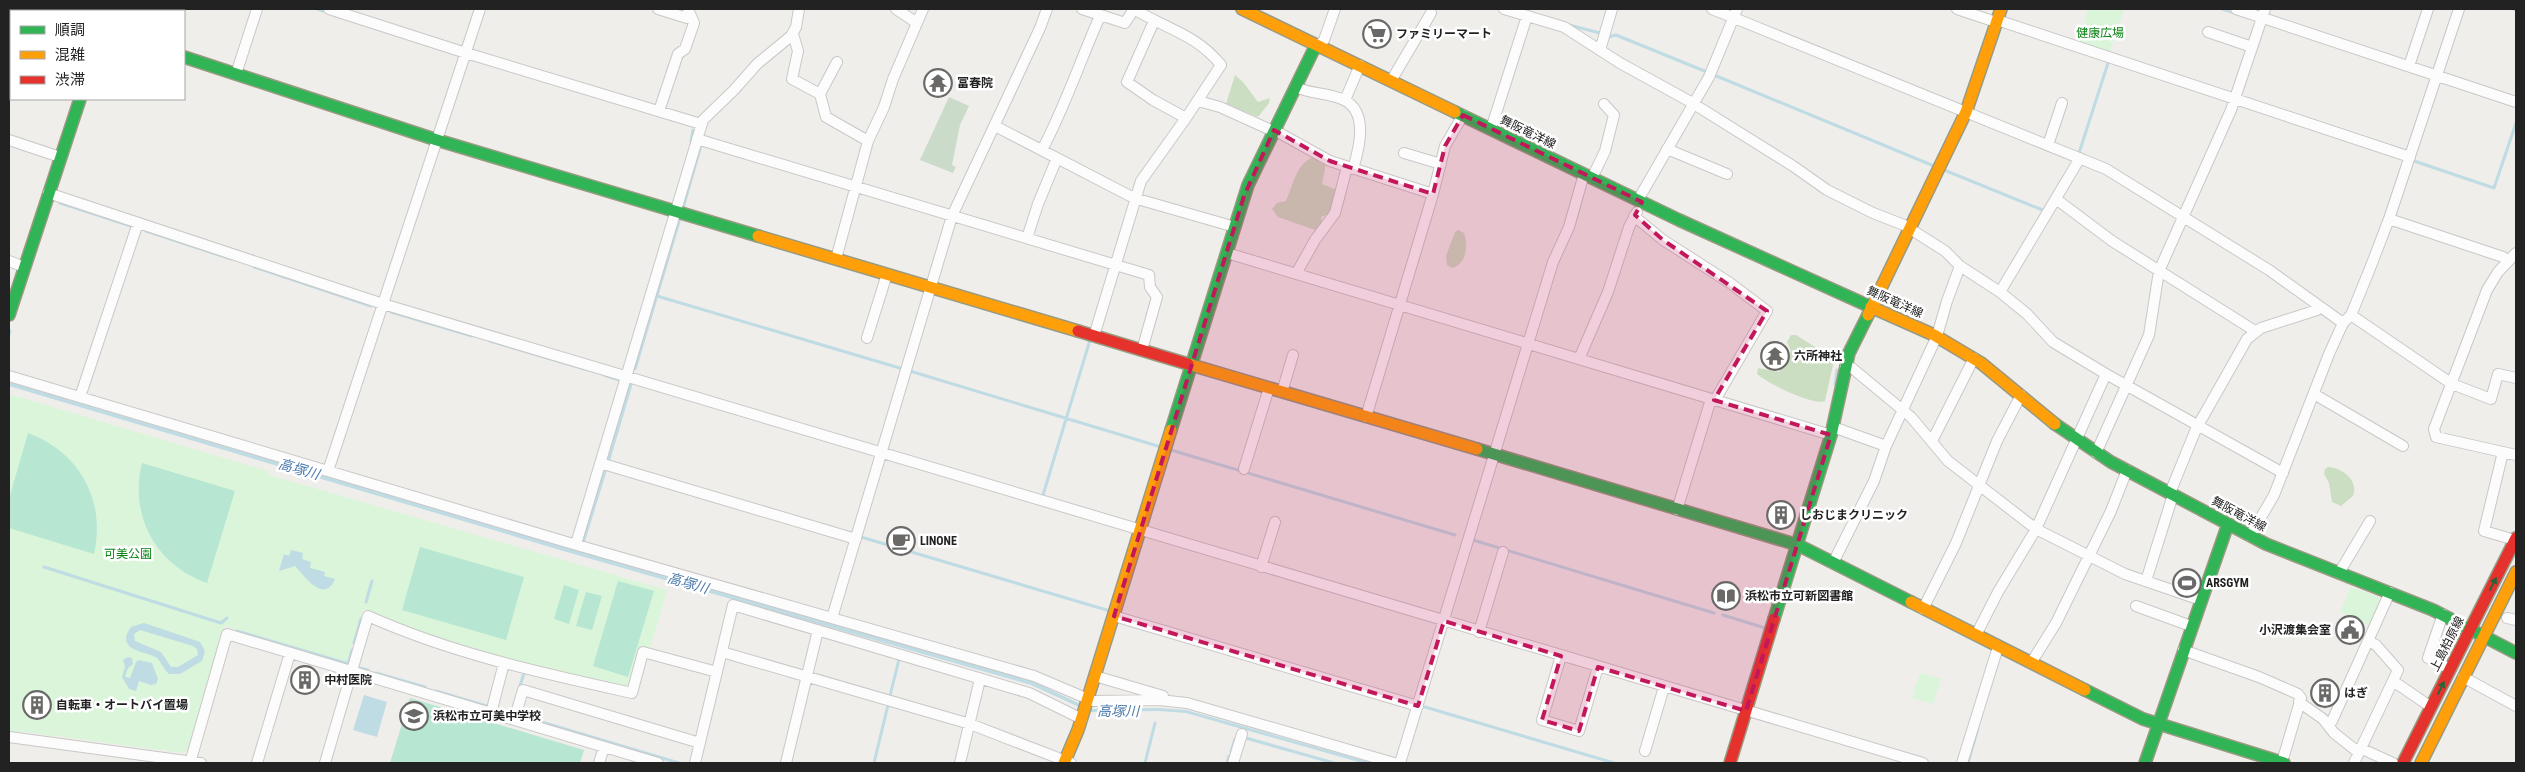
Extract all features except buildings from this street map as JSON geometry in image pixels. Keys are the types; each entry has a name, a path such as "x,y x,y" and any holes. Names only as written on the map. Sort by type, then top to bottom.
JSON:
{"street":[{"path":"236,74 257,9"},
{"path":"329,9 466,53 701,124"},
{"path":"328,471 480,9"},
{"path":"658,9 687,18 689,13"},
{"path":"799,9 793,34 798,51 792,79 820,94"},
{"path":"896,9 917,23"},
{"path":"836,259 868,141 924,9"},
{"path":"832,618 952,216 1040,28 1047,9"},
{"path":"1082,9 1124,23 1134,9 1154,21 1188,36 1206,49 1221,65 1198,101 1145,173 1134,198 1094,336"},
{"name":"舞阪竜洋線","path":"1242,9 1640,201 1937,336 1974,358 2077,440 2127,470 2250,536 2443,614 2516,653"},
{"path":"722,652 970,724 1067,762 1248,185 1312,51 1324,40 1335,9"},
{"path":"1504,9 1564,27 1693,104 1793,166 1827,190 1910,229 1945,251 1960,266 2000,292 2028,314 2053,342 2127,386 2283,473"},
{"path":"1600,50 1612,9"},
{"path":"1712,9 1735,13 2114,174 2269,270 2320,307 2347,319 2452,384 2491,399 2498,374 2516,378"},
{"path":"1958,9 1998,17 2410,157"},
{"path":"2236,9 2263,13 2408,66 2516,102"},
{"path":"2408,66 2428,9"},
{"path":"2250,536 2274,495 2314,394 2389,219 2459,9"},
{"path":"1391,80 1431,12"},
{"path":"659,111 678,54 685,48 694,23 689,13"},
{"path":"1579,359 1608,292 1640,201 1667,149 1709,77 1735,13"},
{"path":"2096,453 2127,386 2151,327 2159,271 2235,99 2263,13"},
{"path":"1042,150 1061,114 1075,72 1100,16"},
{"path":"1491,129 1527,16"},
{"path":"1730,763 1832,431 1845,367 1870,306 1910,229 1966,112 1998,17"},
{"path":"1154,21 1127,82 1153,100 1186,118"},
{"path":"2208,32 2252,47"},
{"path":"576,544 701,124 757,64 793,34"},
{"path":"185,57 437,140 1798,545 1976,636 2158,725 2283,763 2301,698 2295,692 2259,677 2183,650"},
{"path":"837,62 820,94 826,117 868,141"},
{"path":"1345,100 1360,66"},
{"path":"1295,87 1345,100 1357,113 1361,126 1335,213 1315,240 1296,274"},
{"path":"9,315 80,100"},
{"path":"1198,101 1220,107 1274,130 1330,162 1433,194"},
{"path":"2048,145 2062,103"},
{"path":"1400,763 1553,262 1569,227 1588,176 1605,151 1614,115 1604,104"},
{"path":"1366,417 1433,194 1445,146 1463,115"},
{"path":"995,126 1134,198 1235,228"},
{"path":"697,139 1149,275 1150,286 1156,297 1142,350"},
{"path":"9,140 60,157"},
{"path":"1667,149 1727,174"},
{"path":"1404,153 1441,164"},
{"path":"1027,238 1039,199 1057,158"},
{"path":"2000,292 2080,158"},
{"path":"48,193 383,304 1444,622 1923,763"},
{"path":"2056,200 2112,241 2255,332"},
{"path":"1634,216 1663,240 1730,282 1767,311 1713,399 1677,510"},
{"path":"2389,219 2503,257 2507,261"},
{"path":"80,397 138,223"},
{"path":"1227,253 1713,399 1886,446"},
{"path":"2516,254 2507,261 2488,290 2452,384 2447,392 2434,430 2436,436 2516,455"},
{"path":"9,261 24,266"},
{"path":"1833,564 1874,481 1886,446 1937,336 1946,300 1960,266"},
{"path":"867,338 887,274"},
{"path":"2146,581 2172,494 2198,425 2247,339 2255,332 2288,318 2317,310 2320,307"},
{"path":"1282,392 1293,354"},
{"path":"1932,441 1974,358"},
{"path":"1845,367 1852,368 1904,410 1948,461 2036,529 2088,557 2146,581 2201,600"},
{"path":"1976,636 1998,592 2036,529 2106,374"},
{"path":"9,376 576,544 1034,676 1087,701 1173,701"},
{"path":"1244,469 1269,388"},
{"path":"2314,394 2402,446"},
{"path":"1923,609 1981,486 1997,441 2021,396"},
{"path":"2503,452 2484,531 2516,539"},
{"path":"600,463 856,539"},
{"path":"2031,663 2052,631 2127,470"},
{"path":"2339,573 2370,521"},
{"path":"1261,567 1275,522"},
{"path":"2145,763 2228,524"},
{"name":"上島柏原線","path":"2403,763 2516,539"},
{"path":"1479,632 1503,552"},
{"path":"2420,763 2516,572"},
{"path":"2328,724 2332,720 2390,592"},
{"path":"695,763 733,605 973,675 980,679 1034,695 1082,717"},
{"path":"2136,606 2192,626"},
{"path":"2443,614 2428,658 2450,669"},
{"path":"325,763 368,616 429,642 504,663 632,692 643,652 717,672"},
{"path":"1114,616 1418,706"},
{"path":"786,763 818,630"},
{"path":"190,762 227,634 658,763"},
{"path":"2354,763 2398,670 2376,644 2368,641"},
{"path":"1962,763 1998,647"},
{"path":"256,763 290,653"},
{"path":"1561,656 1542,720 1579,731 1598,667"},
{"path":"490,713 504,663"},
{"path":"1095,676 1173,701 1394,763"},
{"path":"2463,677 2516,706"},
{"path":"960,763 980,679"},
{"path":"2393,681 2431,708"},
{"path":"1645,751 1664,687"},
{"path":"514,720 523,690 700,743"},
{"path":"2300,702 2328,724 2351,748 2393,763"},
{"path":"1232,763 1242,734"},
{"path":"9,737 201,763"},
{"path":"599,763 604,747"}],"highlighted area":[{"path":"1463,115 1642,202 1635,215 1663,240 1767,311 1714,400 1831,435 1746,711 1598,667 1579,731 1542,720 1561,656 1444,621 1418,706 1114,616 1244,196 1274,130 1330,161 1433,194 1445,146"}],"green space":[{"name":"健康広場","path":"2088,9 2124,9 2109,54 2079,44 2087,22 2084,21"},
{"path":"1235,75 1243,82 1258,102 1270,98 1269,103 1258,117 1226,104"},
{"path":"949,97 969,106 960,125 952,165 956,167 953,173 920,160"},
{"path":"1314,157 1326,163 1322,184 1337,190 1338,196 1329,214 1321,217 1322,223 1318,231 1278,217 1272,209 1277,203 1286,201 1299,170 1303,164"},
{"path":"1458,230 1464,233 1466,248 1461,263 1452,268 1447,265 1446,256 1455,232"},
{"path":"1791,335 1796,335 1831,357 1833,365 1825,401 1819,402 1801,397 1780,388 1757,374 1758,368 1779,372 1791,351 1787,342"},
{"name":"可美公園","path":"9,394 268,471 269,475 667,590 650,649 640,648 629,687 527,665 430,637 363,609 347,662 224,626 188,750 183,753 18,731 17,733 9,732"},
{"path":"28,433 46,441 62,452 85,481 92,497 96,515 97,534 94,554 9,528 9,499"},
{"path":"142,463 235,491 207,583 189,575 173,564 150,536 143,520 140,502 139,483"},
{"path":"2328,467 2344,472 2354,485 2353,496 2341,506 2332,502 2329,483 2324,474 2325,469"},
{"path":"420,547 524,577 506,640 402,610"},
{"path":"618,581 654,591 628,677 593,666"},
{"path":"564,585 579,590 569,624 554,619"},
{"path":"2351,587 2378,597 2380,601 2369,625 2340,612"},
{"path":"586,592 602,596 592,630 576,626"},
{"path":"1920,673 1941,679 1933,704 1912,698"},
{"path":"410,698 584,750 580,763 390,763"}],"water":[{"name":"高塚川","path":"9,382 561,546 1032,681 1091,709 1159,708 1186,710 1373,763 1362,763 1186,713 1159,711 1090,712 1031,685 560,550 9,386"},
{"path":"291,550 303,553 302,559 311,562 310,568 325,572 324,576 335,579 330,586 320,589 314,586 295,566 279,571 284,554 289,556"},
{"path":"144,623 200,642 205,651 202,661 180,674 169,674 157,658 129,646 126,641 131,627","holes":["140,630 193,646 197,649 198,655 178,667 171,667 161,652 135,641 134,634"]},
{"path":"128,657 132,658 133,664 128,668 125,677 130,678 136,662 139,660 152,663 158,679 156,684 151,685 139,681 136,691 129,689 122,677 125,667 123,660"},
{"path":"364,695 387,702 377,737 353,730"}],"waterway":[{"path":"317,9 323,11"},
{"path":"2222,9 2235,13"},
{"path":"1569,25 1600,33"},
{"path":"1608,37 1616,35 1707,72"},
{"path":"2079,153 2109,60"},
{"path":"1714,75 1934,166"},
{"path":"2414,161 2494,188 2516,123"},
{"path":"691,141 693,130"},
{"path":"683,208 701,145"},
{"path":"1944,170 2045,211"},
{"path":"60,203 131,226"},
{"path":"635,369 680,218"},
{"path":"146,231 231,259"},
{"path":"254,267 371,306"},
{"path":"657,296 903,369"},
{"path":"391,312 472,336"},
{"path":"9,335 10,331"},
{"path":"1043,495 1090,340"},
{"path":"490,341 588,370"},
{"path":"1835,384 1837,370"},
{"path":"910,371 1161,447"},
{"path":"604,375 619,380"},
{"path":"608,462 632,381"},
{"path":"1171,450 1455,535"},
{"path":"583,543 606,468"},
{"path":"861,537 1110,611"},
{"path":"1473,540 1714,613"},
{"path":"44,567 221,623 227,618"},
{"path":"366,602 372,581"},
{"path":"1723,615 1765,628"},
{"path":"354,643 361,619"},
{"path":"237,631 349,664"},
{"path":"348,664 352,650"},
{"path":"890,696 899,659"},
{"path":"360,668 368,670"},
{"path":"376,673 425,687"},
{"path":"519,689 524,673"},
{"path":"436,691 490,707"},
{"path":"874,763 888,705"},
{"path":"1425,707 1614,763"},
{"path":"495,708 513,714"},
{"path":"518,715 679,763"},
{"path":"1145,763 1155,723"},
{"path":"1968,763 1978,728"},
{"path":"1246,738 1334,763"},
{"path":"1231,752 1235,739"},
{"path":"1227,763 1229,756"}],"traffic: fast":[{"path":"1171,430 1248,185 1313,51 1318,46"},
{"path":"185,57 437,140 758,236"},
{"path":"9,315 80,100"},
{"path":"1455,112 1679,220 1871,307"},
{"path":"1774,619 1831,435 1849,353 1868,315"},
{"path":"2055,424 2111,462 2266,544 2433,610 2516,653"},
{"path":"1477,449 1798,545 1911,602"},
{"path":"2145,763 2228,524"},
{"path":"2085,690 2143,719 2284,763"}],"traffic: slow":[{"path":"1242,9 1455,112"},
{"path":"1868,315 1966,112 2001,9"},
{"path":"758,236 1078,331"},
{"path":"1871,307 1934,335 1981,363 2055,424"},
{"path":"1188,364 1477,449"},
{"path":"1064,763 1078,730 1171,430"},
{"path":"2421,763 2516,572"},
{"path":"1911,602 2085,690"}],"traffic: jam":[{"path":"1078,331 1188,364"},
{"path":"2403,763 2516,538"},
{"path":"1730,763 1774,619"}],"place":[{"name":"ファミリーマート","path":"1377,34"},
{"name":"冨春院","path":"938,83"},
{"name":"六所神社","path":"1775,356"},
{"name":"しおじまクリニック","path":"1781,515"},
{"name":"LINONE","path":"901,541"},
{"name":"ARSGYM","path":"2187,583"},
{"name":"浜松市立可新図書館","path":"1726,596"},
{"name":"小沢渡集会室","path":"2350,630"},
{"name":"中村医院","path":"305,680"},
{"name":"はぎ","path":"2325,693"},
{"name":"自転車・オートバイ置場","path":"37,705"},
{"name":"浜松市立可美中学校","path":"414,716"}]}
